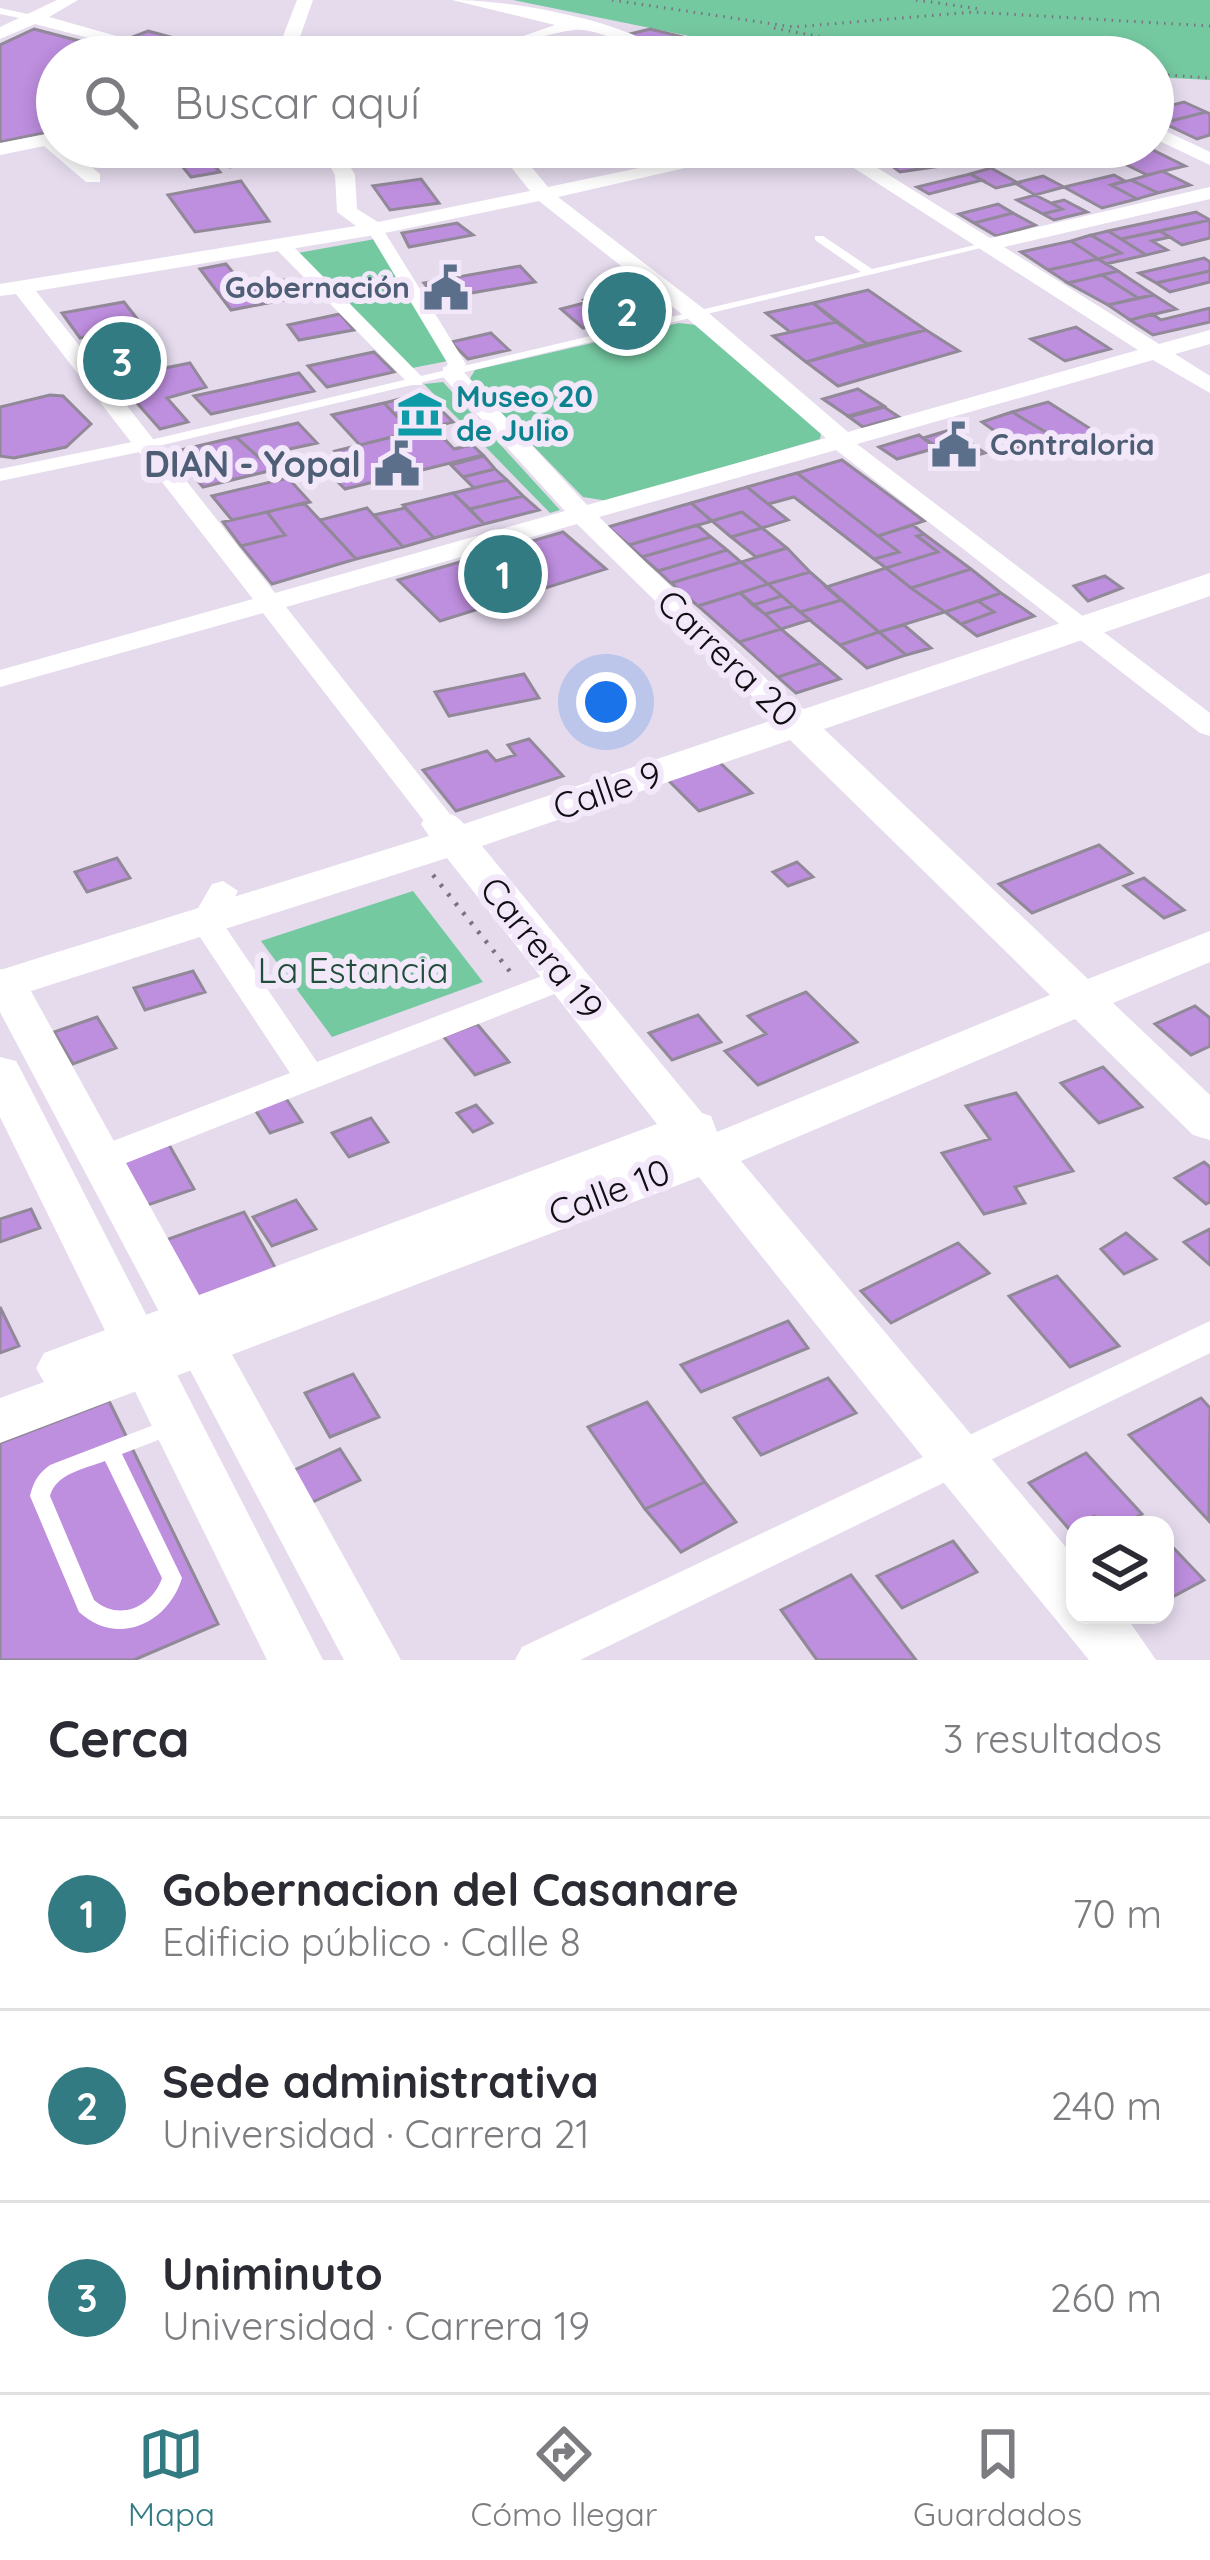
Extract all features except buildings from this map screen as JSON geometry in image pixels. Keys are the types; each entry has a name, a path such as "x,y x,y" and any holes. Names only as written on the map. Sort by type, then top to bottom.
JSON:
{"main road":[{"name":"Calle 9","path":"1083,619 1210,567"},
{"name":"Calle 9","path":"1,978 214,907 443,846 789,718 1083,619 1210,584"},
{"name":"Carrera 20","path":"789,718 1210,1123"},
{"name":"Carrera 19","path":"443,846 566,978 952,1457 1066,1590"},
{"name":"Calle 10","path":"1072,991 1210,919"},
{"name":"Calle 10","path":"0,1421 142,1354 699,1142 1072,991 1210,946"},
{"name":"Calle 10","path":"0,1392 142,1354"},
{"path":"1096,1624 1126,1660"}],"street":[{"path":"0,34 70,0"},
{"path":"292,36 305,0"},
{"path":"460,0 620,36"},
{"path":"34,18 102,36"},
{"path":"538,36 572,25"},
{"path":"1174,141 1210,159"},
{"path":"0,149 36,142"},
{"path":"83,168 93,178"},
{"name":"Carrera 20","path":"341,168 346,212 375,229 457,364 451,372 581,514 789,718"},
{"path":"522,168 545,196 696,314 844,441 849,453 1083,619 1210,702"},
{"path":"10,288 375,229 672,168"},
{"path":"863,168 1210,386"},
{"path":"984,246 1210,193"},
{"path":"282,245 416,381"},
{"name":"Carrera 19","path":"10,288 266,604 443,846"},
{"path":"0,679 1210,337"},
{"path":"0,476 142,446"},
{"path":"1083,619 1210,727"},
{"path":"214,907 311,1079"},
{"path":"1,978 373,1660"},
{"path":"100,1160 566,978"},
{"path":"0,1072 295,1660"},
{"path":"537,1660 1210,1336"}],"lane":[{"path":"0,11 34,18"},
{"path":"819,238 870,273"},
{"path":"142,446 984,246"},
{"path":"110,1450 172,1578 170,1596 160,1608 114,1622 94,1617 86,1606 40,1496 44,1481 57,1471 110,1450 176,1424"}],"path":[{"path":"612,0 816,36"},
{"path":"916,0 1005,12 1210,26"},
{"path":"763,26 1005,12"},
{"path":"1174,75 1210,78"},
{"path":"443,846 513,976"}],"green space":[{"path":"513,0 1210,0 1210,80 1174,78 1174,36 689,36"},
{"path":"375,239 448,361 412,368 298,253"},
{"path":"679,323 697,325 821,434 820,439 608,501 583,497 469,380 475,370"},
{"path":"443,382 560,510 550,513 424,384"},
{"name":"La Estancia","path":"413,891 483,982 332,1037 261,941"}],"place":[{"name":"Gobernación","path":"446,288"},
{"name":"Sede administrativa","path":"627,311"},
{"name":"Uniminuto","path":"122,361"},
{"name":"Museo 20 de Julio","path":"420,414"},
{"name":"Contraloria","path":"954,445"},
{"name":"DIAN - Yopal","path":"397,464"},
{"name":"Gobernacion del Casanare","path":"503,574"}]}
